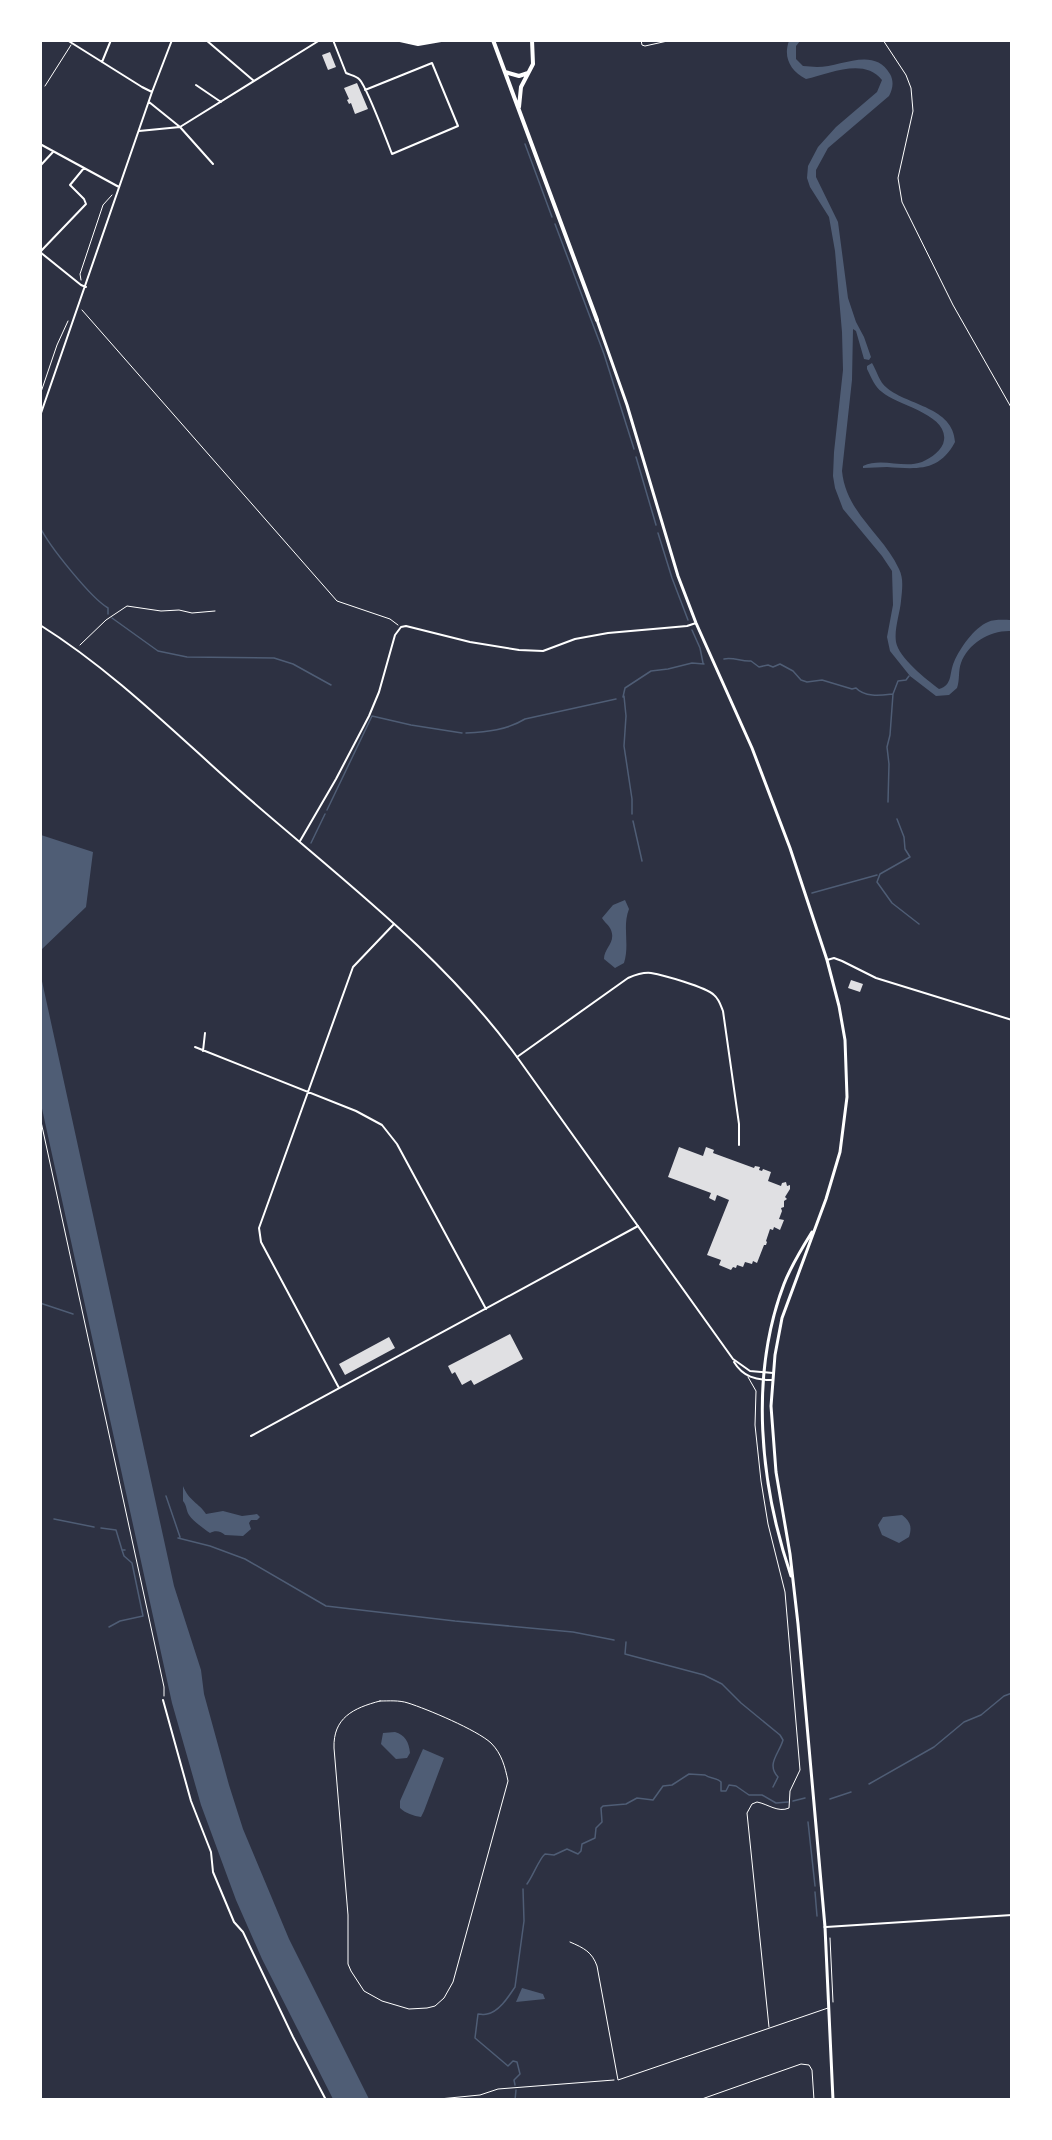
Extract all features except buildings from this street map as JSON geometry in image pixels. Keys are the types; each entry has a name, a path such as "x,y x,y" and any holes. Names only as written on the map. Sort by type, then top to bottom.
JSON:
{"highway":[{"path":"400,40 418,44 441,40"},
{"path":"519,111 521,87 533,64 532,40"},
{"path":"493,41 597,320"},
{"path":"505,72 519,76 529,73"}],"main road":[{"path":"597,320 627,405 668,546 696,623 763,777 790,848 827,960 845,1040 847,1097 844,1133 818,1222 782,1318 772,1380 771,1406 773,1444 793,1583 812,1776 825,1927 833,2100"},
{"path":"793,1583 780,1539 767,1470 762,1410 764,1373 771,1331 783,1289 790,1271 818,1222"}],"street":[{"path":"67,40 152,92"},
{"path":"102,62 111,40"},
{"path":"40,417 172,40"},
{"path":"206,40 254,81"},
{"path":"139,131 180,128 320,40"},
{"path":"333,40 346,72 360,80 392,154 459,126 432,63 365,90"},
{"path":"196,84 221,102"},
{"path":"149,102 180,128 213,164"},
{"path":"40,144 119,187"},
{"path":"40,166 53,152"},
{"path":"84,168 70,185 86,204 40,252 86,287"},
{"path":"300,841 336,780 369,716 379,692 395,635 401,627 406,626 470,642 519,650 543,651 586,637 696,623"},
{"path":"40,625 77,649 350,883 468,994 517,1057 738,1369 746,1375 772,1380"},
{"path":"339,1388 259,1235 261,1220 353,967 394,924"},
{"path":"827,960 834,958 876,978 1011,1020"},
{"path":"517,1057 628,978 638,974 652,973 698,987 712,993 723,1011 739,1122 739,1145"},
{"path":"203,1051 205,1033"},
{"path":"195,1047 370,1116 388,1131 486,1309"},
{"path":"251,1436 638,1226"},
{"path":"733,1359 748,1371 773,1373"},
{"path":"163,1700 192,1801 211,1852 211,1865 215,1879 234,1922 243,1932 326,2100"},
{"path":"825,1927 1011,1915"}],"lane":[{"path":"45,86 72,43"},
{"path":"746,1375 756,1391 755,1425 761,1481 772,1542 785,1592 800,1770 790,1791 789,1808 777,1809 757,1802 752,1804 747,1813 769,2027"},
{"path":"570,1942 586,1949 593,1956 597,1966 618,2080 828,2008"},
{"path":"699,2100 801,2064 809,2065 812,2070 814,2100"}],"path":[{"path":"641,40 642,45 645,46 672,40"},
{"path":"883,40 906,75 911,88 913,111 898,178 902,202 953,305 1011,409"},
{"path":"81,285 80,274 103,206 111,196"},
{"path":"79,307 337,601 390,619 401,627"},
{"path":"40,395 57,345 71,315"},
{"path":"77,649 106,620 127,606 192,613 215,611"},
{"path":"40,1117 164,1687 163,1700"},
{"path":"380,1701 407,1702 477,1733 490,1742 503,1761 508,1781 506,1791 453,1982 444,1998 435,2006 409,2009 382,2001 364,1991 357,1983 348,1964 348,1915 334,1749 334,1733 337,1726 351,1712 368,1704 380,1701"},
{"path":"831,1938 833,1992"},
{"path":"429,2100 480,2095 498,2089 618,2080"}],"water":[{"path":"789,41 800,41 796,46 796,59 803,66 826,66 866,59 883,66 892,79 889,96 828,148 816,170 816,177 838,222 848,298 871,357 869,360 864,359 856,331 853,329 852,380 842,471 850,499 892,556 901,573 902,589 896,642 902,655 920,674 939,689 947,685 952,666 973,634 990,621 1011,620 1011,631 988,635 969,649 961,663 957,688 949,695 936,696 910,676 890,651 887,637 893,605 892,571 843,509 833,476 843,370 842,332 835,251 829,217 810,187 807,178 808,166 818,147 836,127 877,92 882,80 875,73 856,68 806,79 800,76 789,63 787,47"},
{"path":"872,363 884,386 947,421 955,442 942,459 926,467 863,468 863,466 878,463 915,464 922,462 939,450 944,440 943,431 938,423 880,390 867,369 867,366"},
{"path":"41,835 93,852 86,907 41,950"},
{"path":"625,900 629,909 626,922 626,956 624,963 615,968 604,959 612,935 610,928 602,918 613,905"},
{"path":"40,972 174,1586 201,1670 204,1694 229,1785 243,1829 289,1939 369,2099 333,2099 262,1959 236,1900 201,1805 172,1703 41,1104"},
{"path":"183,1486 188,1495 206,1514 223,1511 242,1516 257,1514 260,1517 257,1520 251,1520 249,1523 251,1529 243,1536 225,1535 218,1531 210,1533 189,1515 183,1501"},
{"path":"902,1515 910,1525 909,1537 899,1543 882,1535 878,1525 883,1517"},
{"path":"395,1732 404,1737 407,1742 410,1753 407,1758 396,1759 381,1744 383,1733"},
{"path":"423,1749 444,1758 421,1817 402,1810 400,1801"},
{"path":"522,1988 543,1994 545,1999 516,2002"}],"waterway":[{"path":"525,144 552,217"},
{"path":"555,224 604,354 634,449"},
{"path":"636,457 656,525"},
{"path":"40,527 71,571 91,594 108,608 108,614"},
{"path":"658,533 688,620"},
{"path":"112,618 158,651 187,657 274,658 293,664 331,685"},
{"path":"692,630 700,648 703,663"},
{"path":"724,659 751,661 759,667 768,665 773,667 780,664 807,682 822,680 852,689 856,688 869,695 893,694"},
{"path":"623,697 625,688 651,671 692,663 704,664"},
{"path":"888,802 887,747 893,694 898,681 906,680 909,676"},
{"path":"624,696 626,716 624,746 632,814"},
{"path":"466,733 497,730 525,719 616,699"},
{"path":"327,810 372,716 462,733"},
{"path":"311,843 325,814"},
{"path":"897,819 904,837 905,849 910,857 880,874 877,882 892,903 919,924"},
{"path":"633,821 642,861"},
{"path":"812,893 877,875"},
{"path":"40,1303 73,1314"},
{"path":"166,1496 180,1537"},
{"path":"54,1519 94,1527"},
{"path":"101,1528 116,1530 122,1550"},
{"path":"178,1538 210,1546 245,1559 326,1606 573,1632 614,1640"},
{"path":"109,1627 120,1621 143,1616 132,1563 124,1556 122,1550 125,1550"},
{"path":"626,1642 625,1654 704,1675 722,1684 780,1735 783,1740 773,1763 778,1777 773,1787"},
{"path":"869,1784 934,1747 964,1722 981,1715 1004,1696 1012,1693"},
{"path":"527,1884 545,1854 554,1855 567,1849 578,1854 582,1844 595,1838 596,1828 602,1822 601,1808 603,1806 626,1804 637,1798 653,1800 663,1786 672,1785 689,1774 705,1775 717,1779 721,1782 721,1791 726,1791 729,1785 736,1786 749,1795 762,1795 776,1803 788,1802"},
{"path":"830,1799 851,1792"},
{"path":"793,1801 805,1798"},
{"path":"808,1822 815,1886"},
{"path":"515,2085 514,2080 520,2074 517,2062 513,2061 508,2066 475,2038 478,2014 491,2013 496,2010 515,1987 524,1921 523,1889"},
{"path":"815,1892 817,1916"},
{"path":"515,2100 516,2090"}]}
